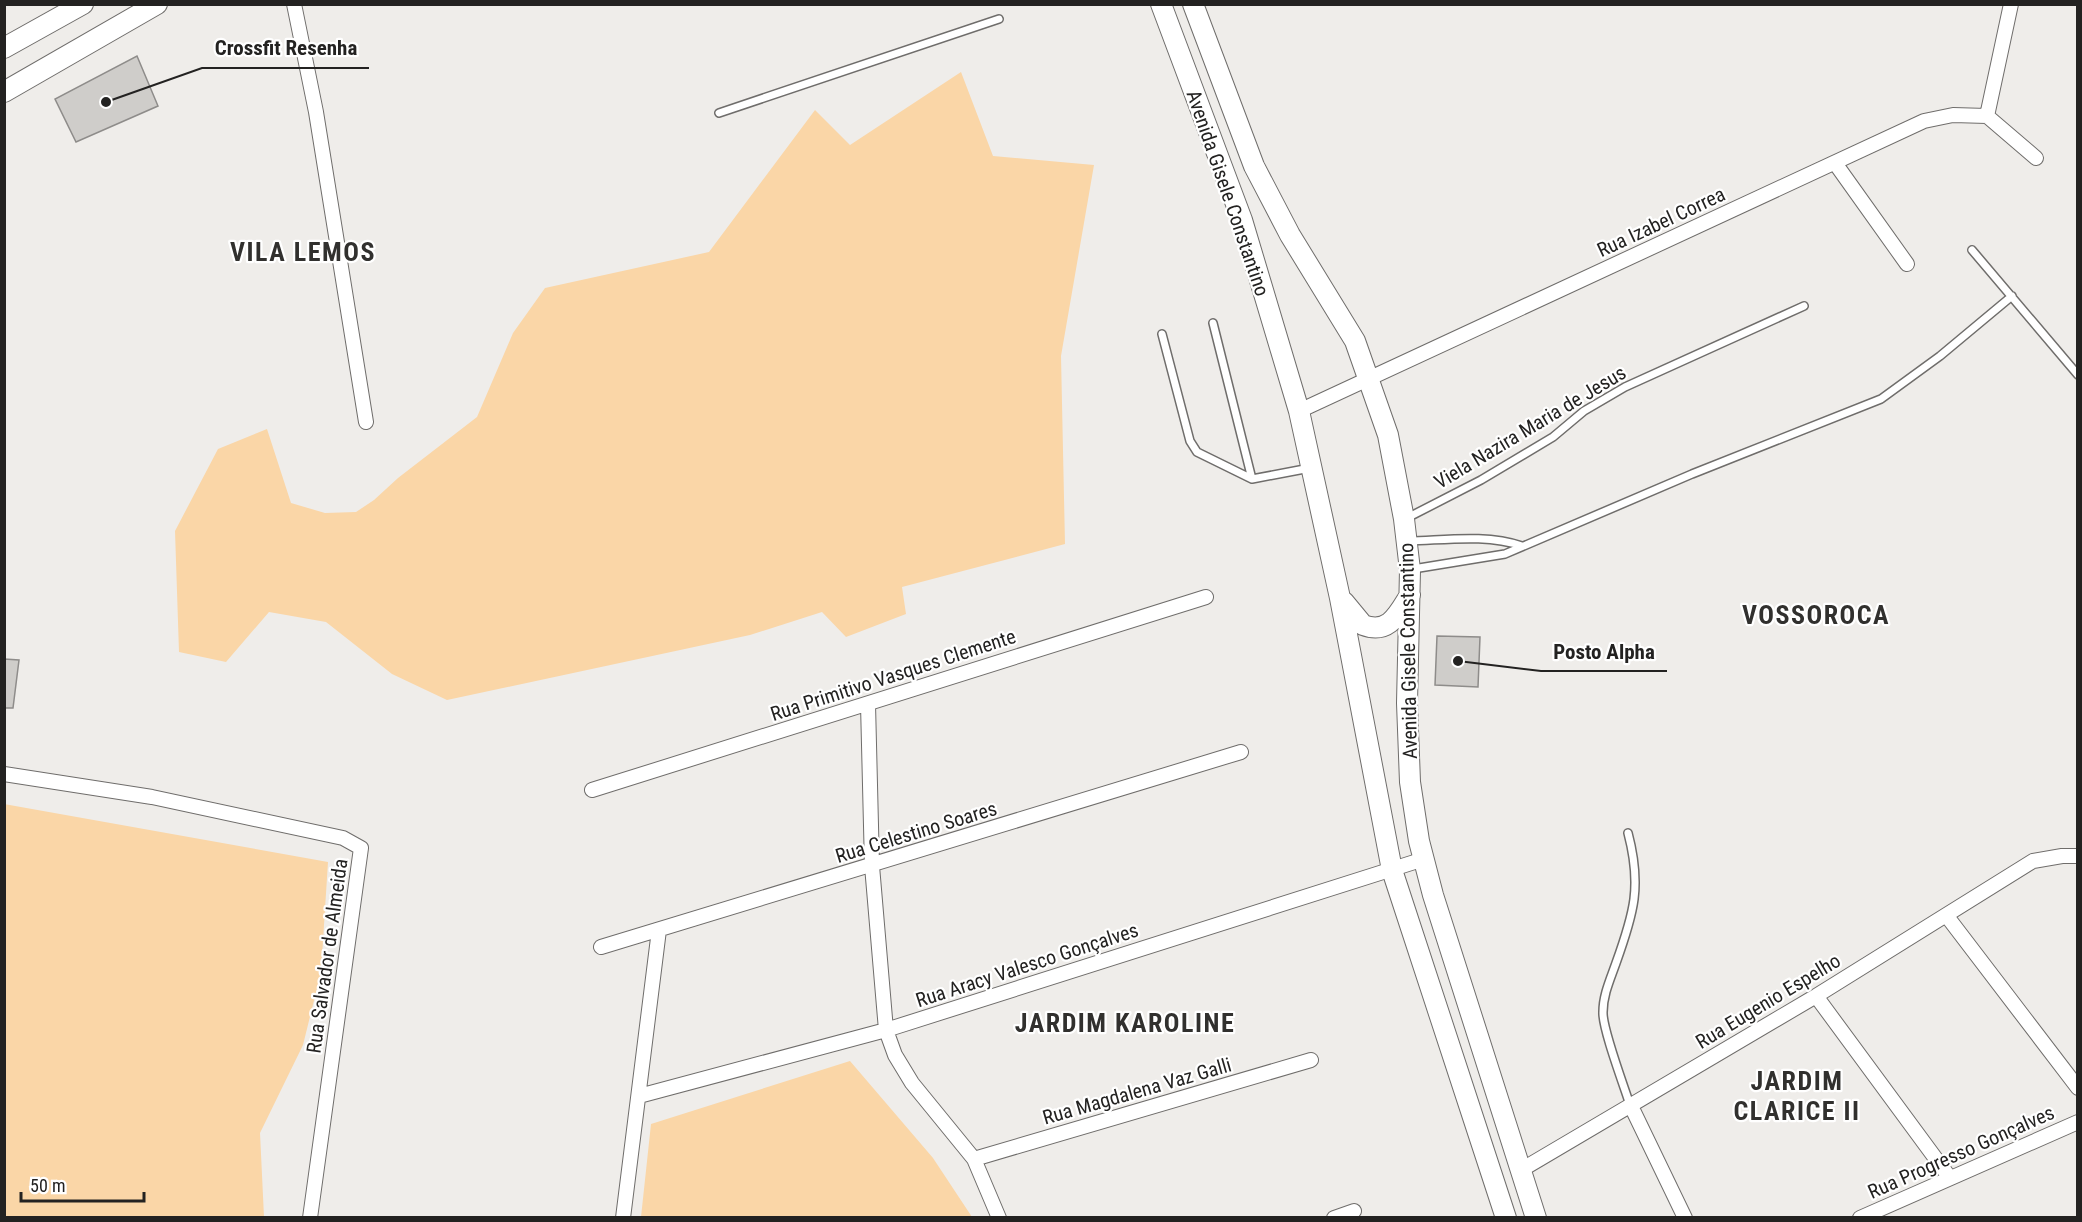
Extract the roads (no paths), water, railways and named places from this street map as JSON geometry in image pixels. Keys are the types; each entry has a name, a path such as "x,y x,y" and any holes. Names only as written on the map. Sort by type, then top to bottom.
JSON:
{"main road":[{"path":"4,48 83,4"},
{"path":"4,92 157,4"},
{"name":"Avenida Gisele Constantino","path":"1161,4 1242,220 1299,411 1340,598 1392,870 1506,1218"},
{"name":"Avenida Gisele Constantino","path":"1193,4 1254,166 1290,236 1355,341 1388,435 1404,519 1410,570 1407,703 1410,782 1424,859 1536,1218"},
{"path":"1340,598 1363,625 1385,627 1393,621 1411,594"}],"street":[{"path":"294,4 316,112 366,422"},
{"path":"2011,4 1987,116 2036,158"},
{"name":"Rua Izabel Correa","path":"1299,411 1924,122 1953,115 1987,116"},
{"path":"1835,163 1906,264"},
{"name":"Rua Primitivo Vasques Clemente","path":"592,790 1206,597"},
{"path":"868,704 872,866 886,1030 895,1055 912,1083 974,1159 999,1218"},
{"name":"Rua Celestino Soares","path":"601,947 1241,752"},
{"name":"Rua Salvador de Almeida","path":"4,774 163,800 343,838 361,848 310,1218"},
{"name":"Rua Eugenio Espelho","path":"1521,1170 1816,996 2033,861 2078,856"},
{"name":"Rua Aracy Valesco Gonçalves","path":"639,1096 886,1030 1424,859"},
{"path":"1946,915 2078,1088"},
{"path":"623,1218 659,930"},
{"path":"1816,996 1950,1178"},
{"name":"Rua Magdalena Vaz Galli","path":"974,1159 1311,1060"},
{"path":"1631,1106 1685,1218"},
{"name":"Rua Progresso Gonçalves","path":"1860,1218 2078,1122"},
{"path":"1334,1218 1354,1211"}],"lane":[{"path":"719,113 884,60 999,19"},
{"path":"1972,250 2078,375"},
{"path":"1410,570 1505,554 1692,474 1881,399 1940,356 2012,296"},
{"name":"Viela Nazira Maria de Jesus","path":"1404,519 1481,480 1553,436 1584,411 1625,387 1804,306"},
{"path":"1213,323 1252,479"},
{"path":"1162,334 1190,441 1197,452 1252,479 1311,467"},
{"path":"1407,541 1484,539 1504,540 1522,546"},
{"path":"1628,833 1636,863 1637,887 1629,927 1604,997 1602,1016 1631,1106"}],"place":[{"name":"Crossfit Resenha","path":"106,102"},
{"name":"Posto Alpha","path":"1458,661"}],"district":[{"name":"VILA LEMOS","path":"303,252"},
{"name":"VOSSOROCA","path":"1816,615"},
{"name":"JARDIM KAROLINE","path":"1125,1023"},
{"name":"JARDIM CLARICE II","path":"1797,1096"}]}
